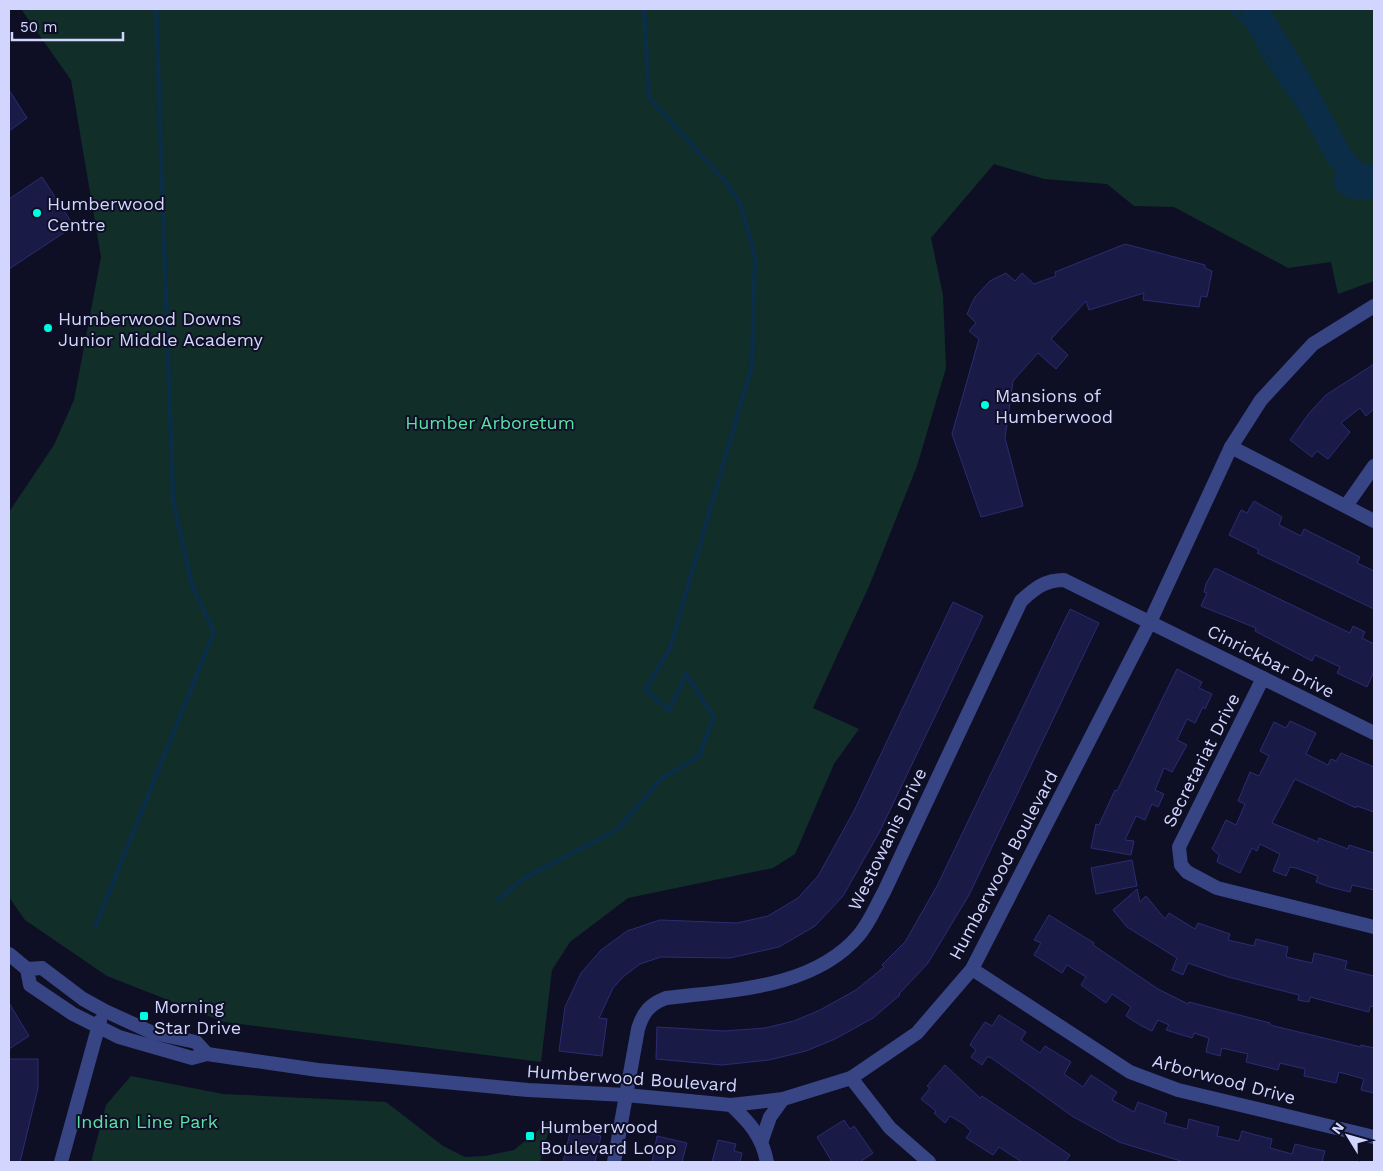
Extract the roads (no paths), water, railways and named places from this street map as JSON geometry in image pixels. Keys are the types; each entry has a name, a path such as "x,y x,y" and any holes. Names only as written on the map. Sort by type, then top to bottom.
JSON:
{"street":[{"name":"Humberwood Boulevard","path":"9,954 27,969 30,985 98,1028 119,1037 192,1058 207,1054 318,1070 528,1090 626,1095 731,1105 783,1099 850,1078 917,1033 972,969 1150,622 1231,448 1260,400 1313,344 1374,306"},
{"path":"1231,448 1374,521"},
{"path":"1346,506 1374,466"},
{"name":"Westowanis Drive","path":"626,1095 638,1029 644,1012 653,1003 666,998 766,986 802,974 846,947 859,935 884,892 1022,601 1034,589 1052,580 1064,580 1150,622"},
{"name":"Cinrickbar Drive","path":"1150,622 1374,733"},
{"name":"Secretariat Drive","path":"1263,678 1179,846 1181,865 1187,872 1231,892 1374,928"},
{"name":"Humberwood Boulevard","path":"27,969 42,968 83,999 103,1010 153,1033 196,1042 207,1054"},
{"name":"Arborwood Drive","path":"972,969 1130,1072 1178,1090 1374,1137"},
{"path":"61,1162 103,1010"},
{"path":"850,1078 890,1128 929,1162"},
{"path":"614,1162 626,1095"},
{"path":"762,1140 770,1117 783,1099"},
{"path":"731,1105 752,1125 762,1140 767,1162"}],"water":[{"path":"1337,160 1363,167 1374,164 1374,199 1362,200 1346,197 1337,190 1333,185"}],"waterway":[{"path":"95,927 214,632 192,585 173,500 156,9"},
{"path":"498,900 523,879 618,829 661,779 699,756 714,717 686,674 669,710 645,690 670,648 752,365 755,256 740,203 724,180 649,98 644,9"},
{"path":"1231,9 1248,25 1270,66 1337,160"},
{"path":"1255,9 1299,82 1338,154 1353,173 1374,180"}],"place":[{"name":"Humberwood Centre","path":"37,213"},
{"name":"Humberwood Downs Junior Middle Academy","path":"48,328"},
{"name":"Mansions of Humberwood","path":"985,405"},
{"name":"Morning Star Drive","path":"144,1016"},
{"name":"Humberwood Boulevard Loop","path":"530,1136"}],"park label":[{"name":"Humber Arboretum","path":"490,422"},
{"name":"Indian Line Park","path":"147,1121"}]}
